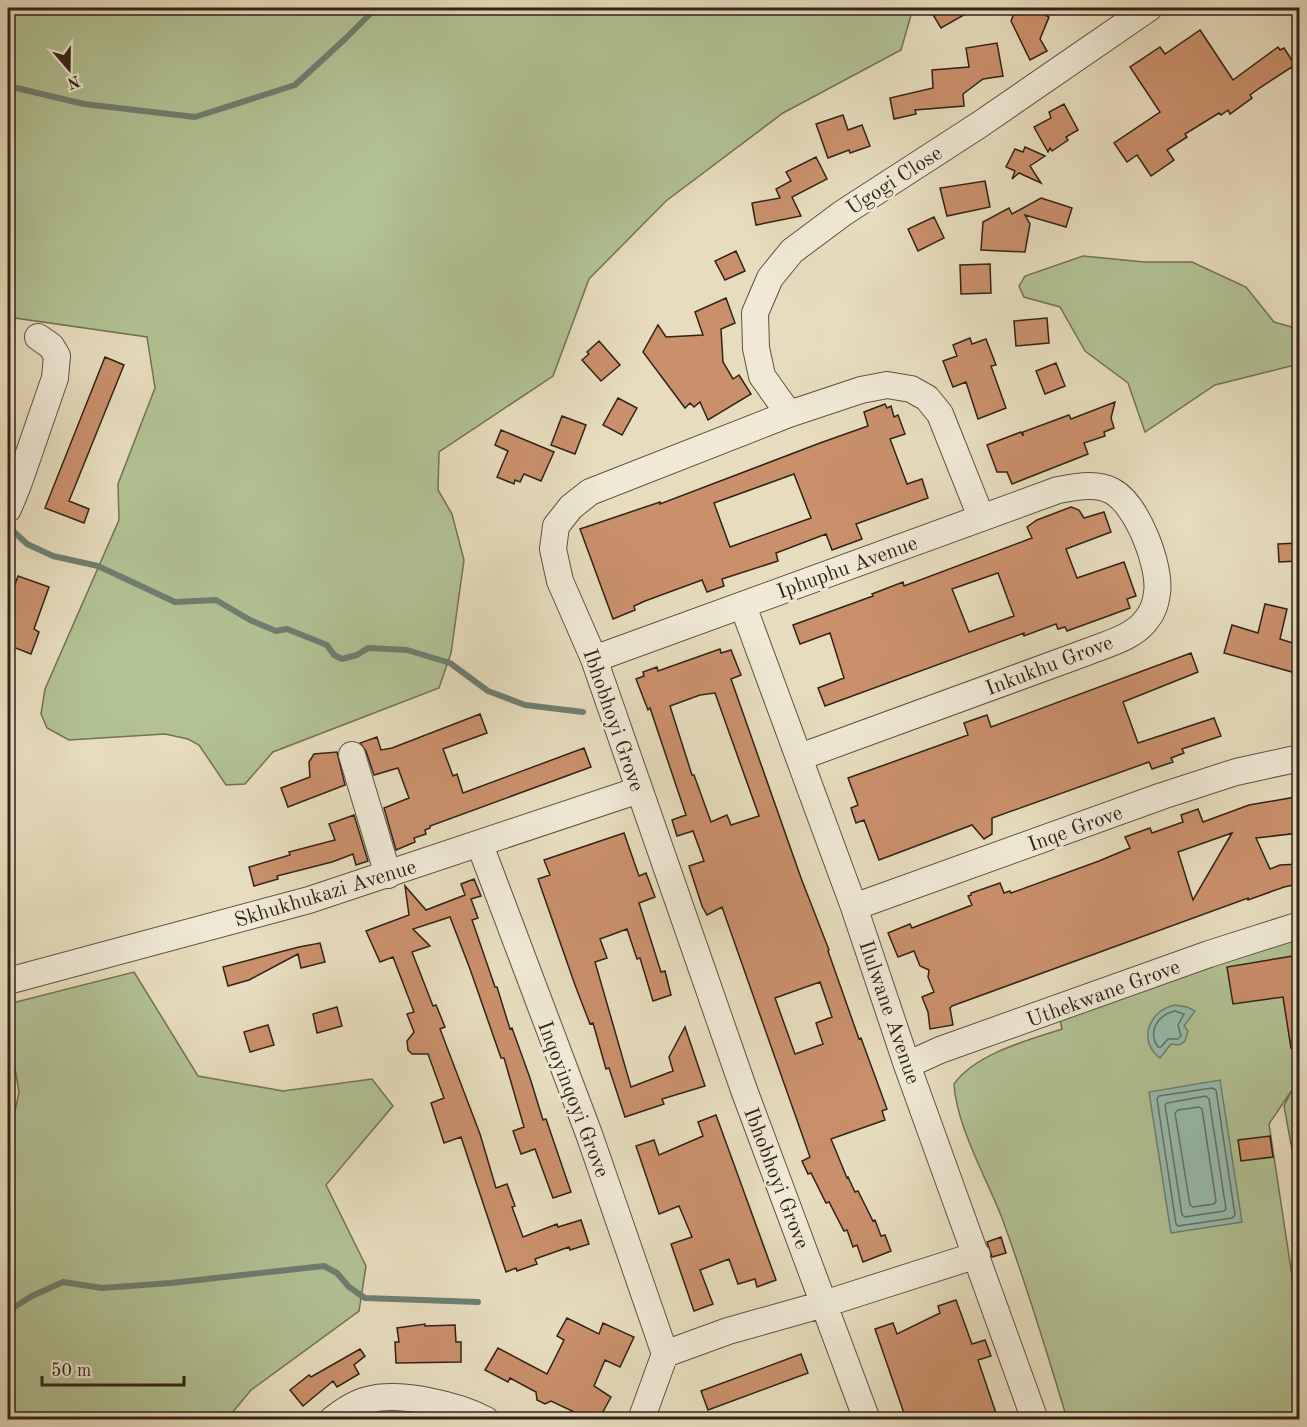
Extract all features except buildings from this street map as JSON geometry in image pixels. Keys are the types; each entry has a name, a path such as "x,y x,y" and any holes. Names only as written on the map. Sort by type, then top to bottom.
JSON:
{"street":[{"name":"Ugogi Close","path":"789,414 762,376 756,348 755,313 770,278 792,251 843,213 979,125 1149,8"},
{"path":"8,509 55,378 57,356 51,346 38,337"},
{"name":"Ibhobhoyi Grove","path":"867,1419 744,1090 594,659 561,581 554,557 556,526 571,507 590,492 789,414 861,390 887,385 911,389 919,393 927,398 940,414 981,517"},
{"name":"Iphuphu Avenue","path":"594,659 1058,490 1080,486 1102,486"},
{"name":"Inkukhu Grove","path":"800,757 1087,652 1126,636 1141,626 1154,606 1157,592 1156,572 1142,529 1129,506 1114,492 1102,486"},
{"name":"Ilulwane Avenue","path":"743,606 854,907 1035,1419"},
{"path":"352,755 388,875"},
{"name":"Inqe Grove","path":"854,907 1162,796 1236,772 1299,758"},
{"name":"Skhukhukazi Avenue","path":"8,981 309,900 480,845 639,790"},
{"name":"Inqoyinqoyi Grove","path":"480,845 589,1134 665,1354"},
{"name":"Uthekwane Grove","path":"908,1065 940,1050 1209,954 1299,925"},
{"path":"641,1419 665,1354 728,1330 824,1304 977,1255"},
{"path":"332,1419 341,1412 369,1399 396,1397 428,1401 476,1414 486,1419"}],"shaded area":[{"path":"8,8 913,8 901,50 783,113 666,201 589,279 553,376 439,452 438,490 452,514 464,560 451,653 439,688 273,752 245,784 226,785 199,745 188,739 165,734 69,740 47,728 41,714 45,689 119,520 118,484 155,388 147,337 8,317"},
{"path":"1083,256 1144,262 1192,262 1246,287 1274,322 1299,329 1299,364 1215,385 1145,432 1128,383 1085,351 1060,307 1024,297 1019,286 1025,276"},
{"path":"1299,937 1299,1188 1284,1106 1292,1090 1269,1124 1294,1289 1299,1288 1299,1419 1067,1419 1011,1243 960,1117 954,1084 963,1073 988,1056 1018,1043 1062,1029 1060,1020 1238,954"},
{"path":"134,972 198,1076 283,1091 372,1079 393,1106 326,1185 366,1266 359,1311 251,1390 227,1419 8,1419 8,1144 19,1092 8,1027 8,1004"}],"water":[{"path":"1175,1005 1195,1011 1184,1026 1188,1031 1185,1041 1179,1045 1171,1044 1160,1058 1149,1043 1149,1027 1158,1013"},
{"path":"1220,1080 1242,1222 1171,1233 1149,1092"}],"waterway":[{"path":"8,86 84,104 195,117 295,85 376,8"},
{"path":"11,529 27,544 53,556 98,566 175,602 216,600 250,620 276,631 287,629 327,645 334,655 342,659 357,655 368,648 407,650 450,663 488,691 525,705 583,712"},
{"path":"8,1311 32,1296 63,1282 102,1288 171,1283 324,1266 337,1273 349,1287 365,1298 478,1302"}]}
